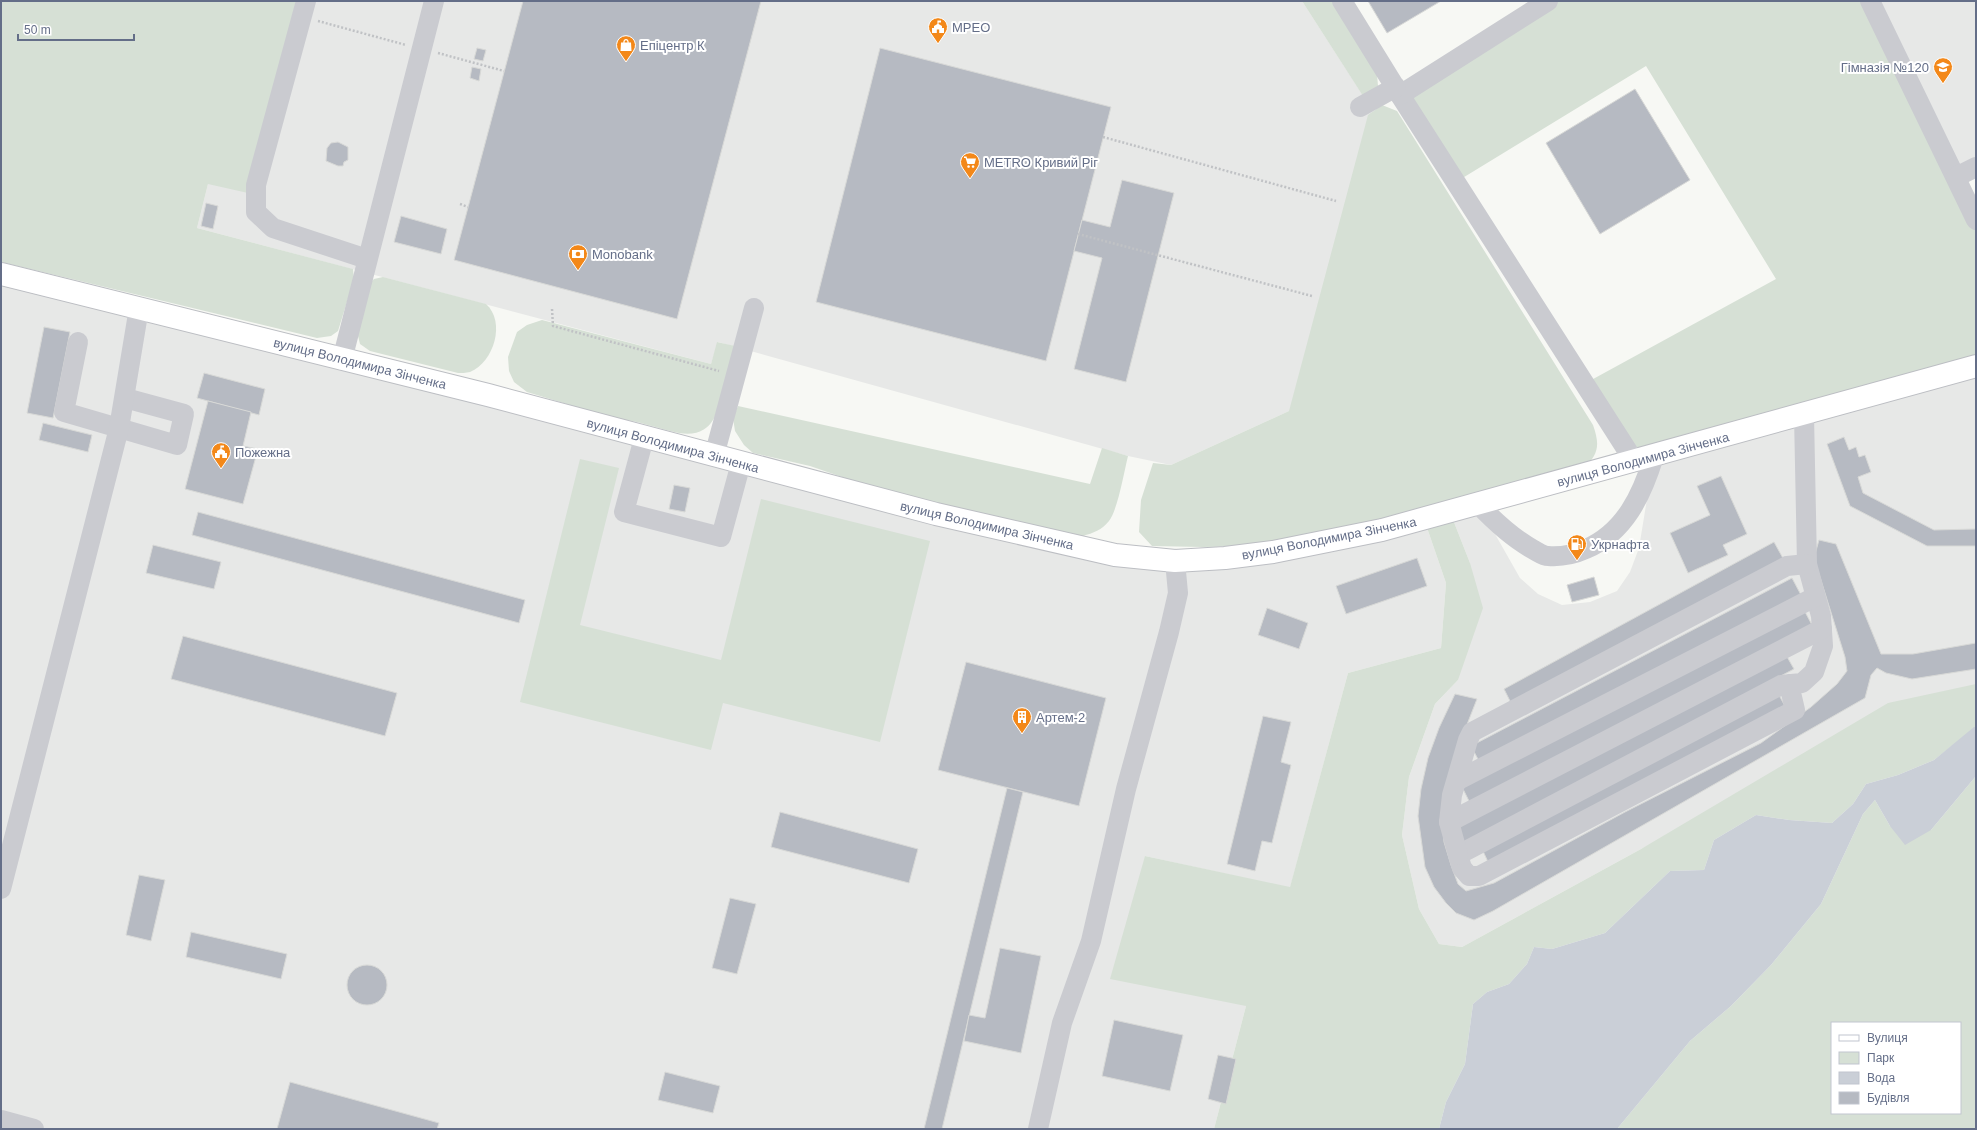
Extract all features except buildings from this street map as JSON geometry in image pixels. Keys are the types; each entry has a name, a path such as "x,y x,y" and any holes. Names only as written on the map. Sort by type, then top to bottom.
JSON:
{"main road":[{"name":"вулиця Володимира Зінченка","path":"1,274 342,360 488,395 644,438 936,514 1115,555 1175,561 1225,558 1273,552 1382,530 1804,415 1976,366"}],"street":[{"path":"306,1 256,185 256,212 274,228 367,259"},
{"path":"342,360 434,1"},
{"path":"1342,1 1398,92 1644,459 1645,485 1635,504 1619,527 1599,543 1574,554 1547,556 1504,529 1478,504"},
{"path":"1360,107 1398,92 1548,1"},
{"path":"1870,1 1976,220"},
{"path":"1956,177 1976,167"},
{"path":"1,889 119,428 139,308"},
{"path":"714,456 754,308"},
{"path":"78,342 64,412 178,445 184,414 125,398"},
{"path":"1458,855 1781,685 1802,683 1814,672 1823,646 1822,616 1815,597 1807,564 1804,415"},
{"path":"644,438 624,512 721,537 741,463"},
{"path":"1038,1129 1062,1023 1091,941 1126,789 1169,632 1178,593 1175,561"},
{"path":"1789,684 1794,710 1479,876 1469,876 1462,868 1449,822 1452,795 1458,780 1468,740 1472,732 1787,566 1807,564"},
{"path":"1458,780 1815,597"},
{"path":"1449,822 1822,629"},
{"path":"1,1120 34,1129"}],"path":[{"path":"1103,137 1336,201"},
{"path":"460,204 468,207"},
{"path":"1078,234 1312,296"},
{"path":"552,309 553,326 736,375"}],"shaded area":[{"path":"296,1 1302,1 1373,111 1497,316 1171,465 1128,456 718,342 711,364 197,228 208,184"},
{"name":"Гімназія №120","path":"1870,1 1976,1 1976,167 1956,177"},
{"path":"1,274 1175,561 1424,519 1446,583 1441,648 1348,673 1290,888 1145,856 1246,1006 1214,1129 34,1129 1,1120"},
{"path":"1976,368 1976,685 1641,849 1462,947 1439,944 1419,909 1402,835 1409,777 1435,704 1458,680 1470,563 1450,512 1478,504 1520,578 1538,594 1562,605 1590,602 1617,591 1630,572 1639,548 1654,456"}],"green space":[{"path":"1,1 296,1 248,193 208,184 197,228 353,269 354,279 338,331 331,336 317,338 1,262"},
{"path":"1302,1 1333,1 1377,74 1378,86 1363,96"},
{"path":"1548,1 1870,1 1976,220 1976,366 1634,461 1584,384 1776,279 1646,66 1456,182 1400,95"},
{"path":"1382,105 1397,111 1593,425 1597,438 1597,449 1595,454 1583,469 1451,504 1361,525 1317,534 1228,546 1152,546 1139,532 1141,500 1153,463 1171,465 1289,411 1368,115"},
{"path":"383,277 486,304 492,312 496,331 491,351 485,360 470,372 458,373 370,351 360,344 357,332 370,283 374,279"},
{"path":"542,320 711,364 717,342 735,346 719,407 712,422 699,432 690,434 679,433 632,421 616,419 527,392 514,382 509,371 508,357 517,332 527,325"},
{"path":"738,406 1090,484 1102,448 1128,456 1118,499 1109,521 1100,529 1083,536 886,492 810,466 753,453 744,445 735,431 733,418"},
{"path":"580,459 619,468 580,625 721,660 761,499 930,541 880,742 723,703 711,750 520,702"},
{"path":"1450,512 1470,563 1483,608 1458,680 1435,704 1409,777 1402,835 1419,909 1439,944 1462,947 1641,849 1888,703 1976,684 1976,727 1934,760 1898,775 1866,784 1853,804 1832,823 1789,820 1756,815 1714,840 1704,870 1670,871 1605,933 1552,949 1534,947 1527,964 1509,984 1487,992 1473,1004 1465,1064 1446,1102 1439,1129 1214,1129 1246,1006 1110,979 1145,856 1290,887 1348,673 1441,648 1446,583 1424,519"},
{"path":"1976,776 1976,1129 1617,1129 1690,1041 1731,1006 1771,965 1821,904 1863,814 1875,800 1890,826 1931,830"}],"water":[{"path":"1974,727 1976,727 1976,776 1931,830 1905,845 1890,826 1875,800 1863,814 1821,904 1771,965 1731,1006 1690,1041 1617,1129 1439,1129 1446,1102 1465,1064 1473,1004 1487,992 1509,984 1527,964 1534,947 1552,949 1605,933 1670,871 1704,870 1714,840 1756,815 1789,820 1832,823 1853,804 1866,784 1898,775 1934,760"}],"place":[{"name":"МРЕО","path":"938,44"},
{"name":"Епіцентр К","path":"626,62"},
{"name":"Гімназія №120","path":"1943,84"},
{"name":"METRO Кривий Ріг","path":"970,179"},
{"name":"Monobank","path":"578,271"},
{"name":"Пожежна","path":"221,469"},
{"name":"Укрнафта","path":"1577,561"},
{"name":"Артем-2","path":"1022,734"}]}
